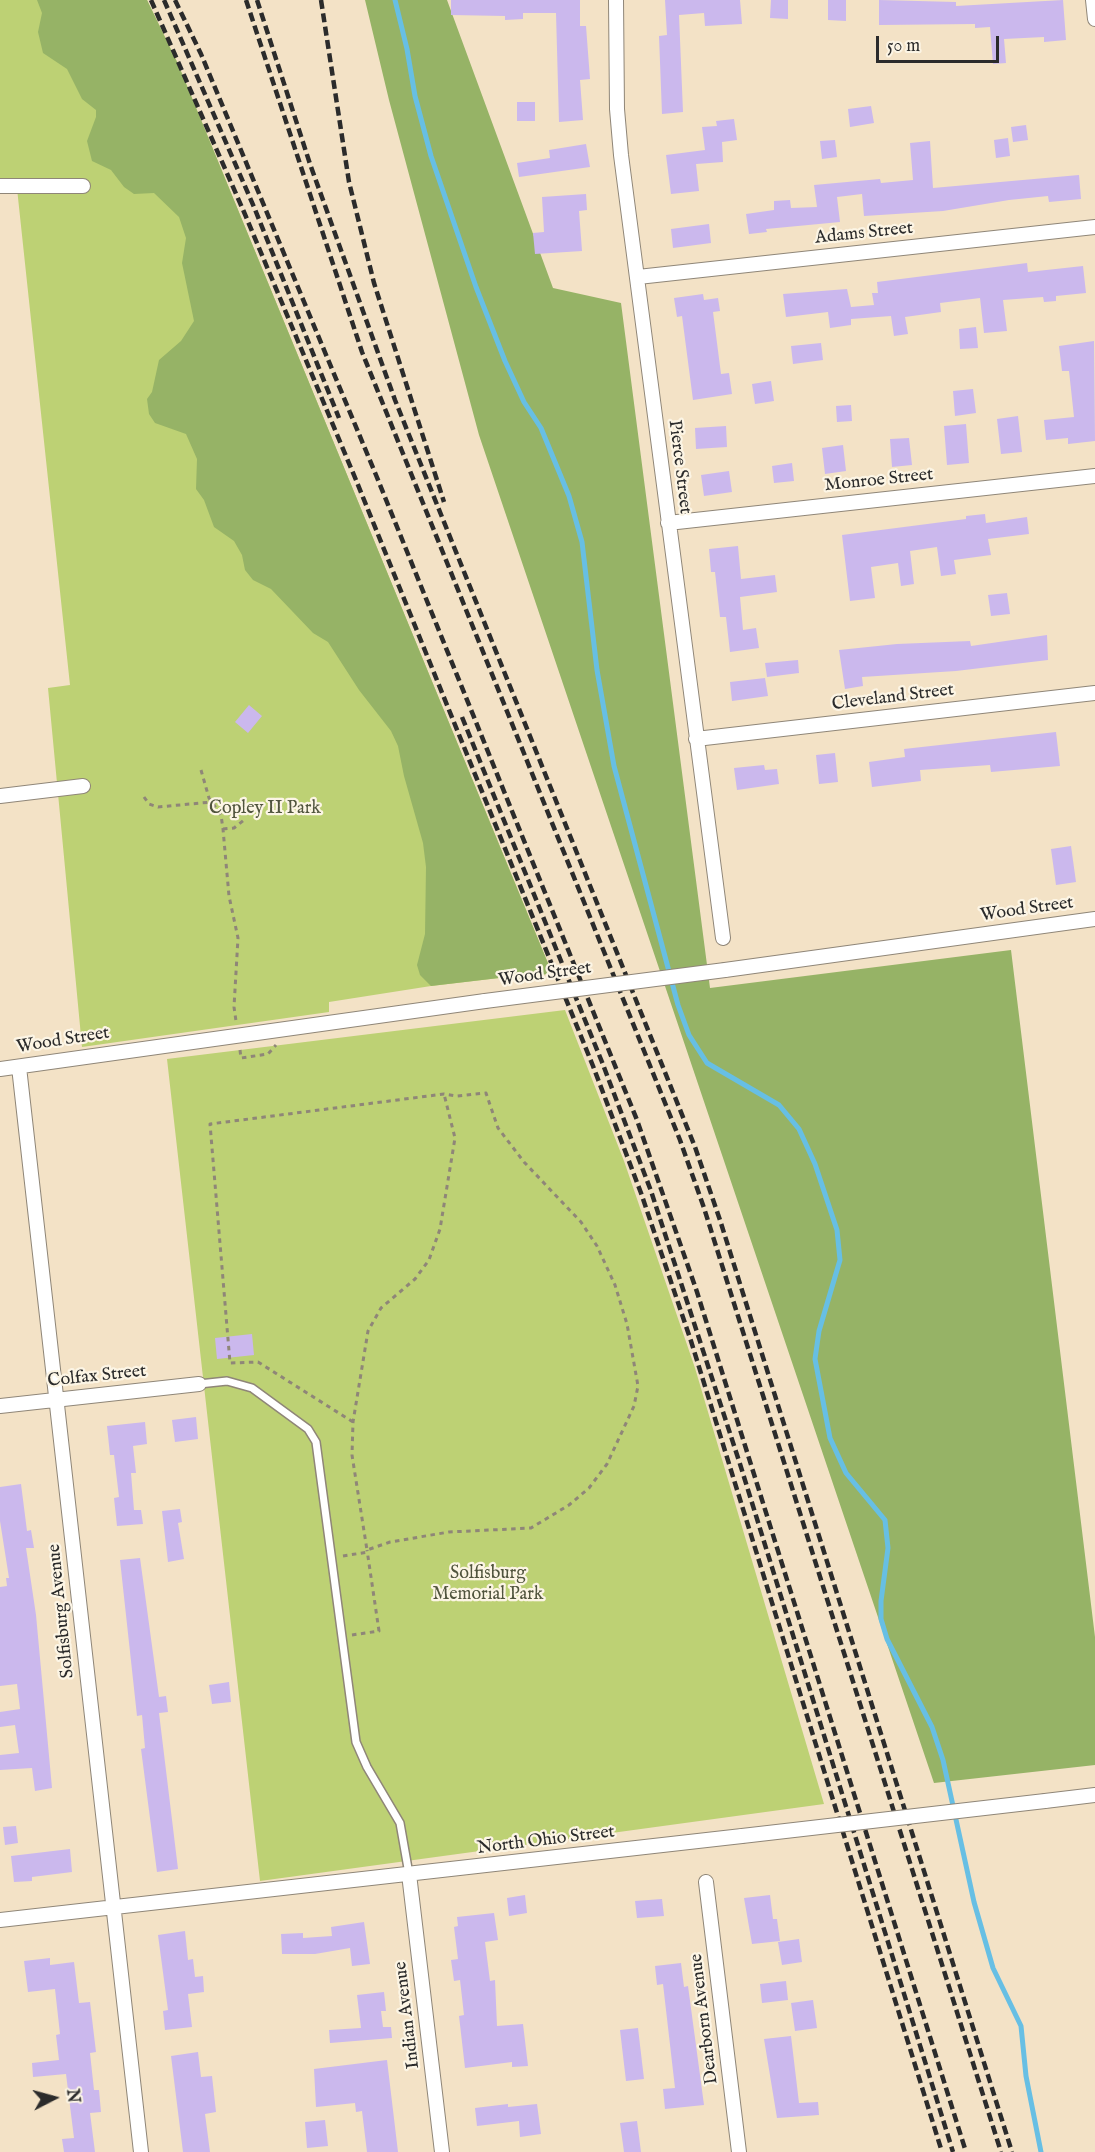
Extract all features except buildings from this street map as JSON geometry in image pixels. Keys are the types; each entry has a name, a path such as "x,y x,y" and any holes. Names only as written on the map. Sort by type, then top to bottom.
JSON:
{"street":[{"name":"Pierce Street","path":"616,0 617,110 668,523 723,938"},
{"path":"1093,0 1095,19"},
{"path":"0,186 83,186"},
{"name":"Adams Street","path":"638,277 1095,227"},
{"name":"Monroe Street","path":"668,523 1095,476"},
{"name":"Cleveland Street","path":"696,739 1095,693"},
{"path":"0,796 83,786"},
{"name":"Wood Street","path":"0,1069 1095,919"},
{"name":"Solfisburg Avenue","path":"19,1067 141,2152"},
{"name":"Colfax Street","path":"0,1406 199,1384"},
{"name":"North Ohio Street","path":"0,1920 1095,1795"},
{"name":"Indian Avenue","path":"410,1874 442,2152"},
{"name":"Dearborn Avenue","path":"706,1882 739,2152"}],"lane":[{"path":"199,1384 226,1382 252,1388 308,1429 316,1442 356,1742 367,1767 400,1823 410,1874"}],"path":[{"path":"201,770 212,802 221,815 223,829 229,896 238,938 234,1007 236,1023"},
{"path":"144,797 149,804 158,807 212,802"},
{"path":"223,829 234,828 244,820"},
{"path":"239,1044 241,1058 268,1054 276,1045 285,1040"},
{"path":"331,1559 367,1551 390,1542 449,1532 531,1528 570,1505 590,1488 607,1464 634,1406 638,1386 627,1324 615,1285 597,1246 581,1222 524,1162 498,1128 486,1093 457,1096 444,1094 210,1124 230,1363 258,1362 353,1422"},
{"path":"341,1636 379,1631 352,1455 353,1422 368,1331 381,1308 416,1279 429,1260 441,1229 455,1138 444,1094"}],"green space":[{"name":"Copley II Park","path":"0,0 147,0 178,64 552,973 519,979 499,978 431,986 329,1002 329,1012 82,1047 48,688 70,685 16,179 0,178"},
{"path":"37,0 147,0 178,64 552,973 519,979 499,978 431,986 420,975 417,965 425,934 426,867 423,843 398,746 391,731 359,690 328,642 313,633 271,589 253,580 245,570 242,555 234,541 214,527 204,500 196,489 197,459 186,434 155,423 149,414 147,399 152,392 159,360 181,341 194,321 182,263 186,238 179,217 154,193 134,194 124,187 111,170 92,161 87,141 96,117 96,110 82,99 67,69 43,53 38,32 42,13"},
{"path":"365,0 447,0 553,288 621,303 710,988 1011,950 1095,1637 1095,1765 934,1783 479,435 389,100"},
{"name":"Solfisburg Memorial Park","path":"565,1010 624,1161 695,1368 824,1804 260,1881 167,1059"}],"waterway":[{"path":"395,0 415,96 431,156 476,287 505,361 524,402 541,428 569,496 582,542 597,670 614,766 678,1005 689,1035 707,1063 779,1105 799,1129 815,1164 837,1230 840,1260 819,1331 815,1359 830,1438 846,1473 885,1520 888,1548 881,1619 887,1639 932,1727 943,1760 974,1902 993,1968 1021,2026 1026,2076 1041,2152"}],"railway":[{"path":"151,0 244,212 356,480 593,1066 641,1193 691,1341 942,2152"},
{"path":"164,0 254,207 339,418"},
{"path":"175,0 201,54 376,475 637,1120 697,1292 966,2152"},
{"path":"246,0 362,352 680,1140 704,1208 1001,2152"},
{"path":"257,0 310,164 395,400 695,1147 720,1220 1012,2152"},
{"path":"321,0 349,182 374,283 444,502"},
{"path":"462,717 602,1062 651,1191 740,1464 953,2152"}]}
